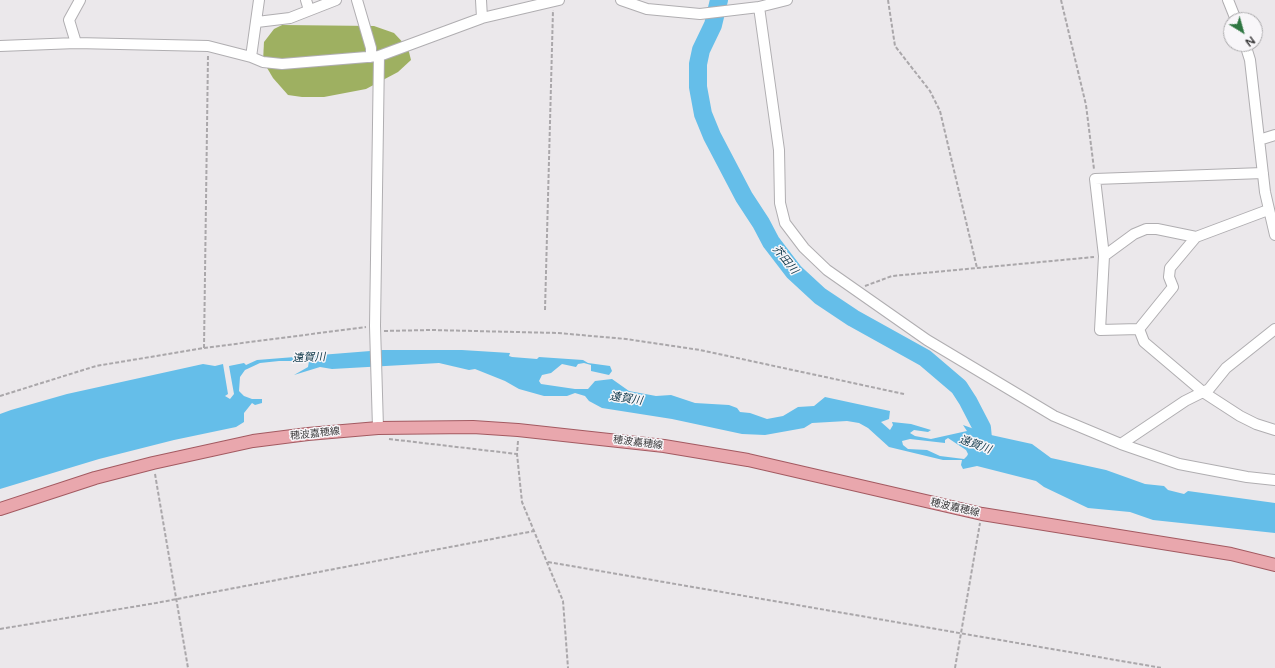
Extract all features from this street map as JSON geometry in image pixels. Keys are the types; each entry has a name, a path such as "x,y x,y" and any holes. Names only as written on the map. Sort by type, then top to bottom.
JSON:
{"main road":[{"name":"穂波嘉穂線","path":"0,509 95,478 153,462 253,441 378,424 473,427 518,430 664,446 748,460 982,514 1231,554 1275,565"}],"street":[{"path":"76,42 69,20 80,0"},
{"path":"251,57 259,0"},
{"path":"257,22 290,18 308,5 336,0"},
{"path":"357,0 371,48 375,56 375,329 378,424"},
{"path":"481,0 482,18"},
{"path":"0,46 76,42 208,46 251,57 263,62 282,64 375,56 482,18 556,0"},
{"path":"621,0 647,9 700,14 740,4 759,7 787,0"},
{"path":"1228,0 1233,12"},
{"path":"759,7 780,150 780,203 785,223 804,248 827,270 927,340 1054,416 1121,444 1179,464 1247,477 1275,480"},
{"path":"1248,52 1250,60 1263,173 1270,191 1268,210 1275,235"},
{"path":"1258,140 1275,135"},
{"path":"1263,173 1095,178 1104,256 1100,330 1139,329 1173,287 1169,277 1170,268 1196,237 1268,210"},
{"path":"1104,256 1134,234 1146,229 1157,229 1196,237"},
{"path":"1139,329 1144,342 1203,392 1240,416 1256,424 1275,430"},
{"path":"1121,444 1184,401 1209,389 1226,368 1275,329"}],"path":[{"path":"545,310 556,0"},
{"path":"888,0 895,46 930,91 940,111 977,268"},
{"path":"1061,0 1086,105 1095,178"},
{"path":"204,348 208,46"},
{"path":"854,290 892,276 1104,256"},
{"path":"0,396 96,366 204,348 317,332 375,329 558,333 626,339 700,350 904,394"},
{"path":"518,430 517,454 522,502 563,601 568,668"},
{"path":"387,439 517,454"},
{"path":"153,462 188,668"},
{"path":"955,668 982,514"},
{"path":"0,629 176,599 534,532"},
{"path":"548,562 1162,668"}],"green space":[{"path":"282,25 374,26 394,33 408,48 411,60 398,72 366,89 324,97 302,97 288,95 273,78 263,61 264,42 274,29"}],"water":[{"name":"遠賀川","path":"383,350 462,350 510,353 509,356 512,357 583,360 588,363 610,366 612,371 609,375 591,371 591,365 584,363 578,364 576,367 562,364 551,373 542,375 539,381 541,384 575,389 588,389 595,381 612,379 629,391 656,396 671,395 695,403 729,405 737,408 740,412 750,413 767,419 783,416 798,407 814,406 825,397 890,411 889,419 881,422 890,430 893,425 892,422 911,424 931,430 928,432 914,430 910,433 915,436 931,439 967,431 963,425 991,435 1032,444 1051,458 1106,470 1145,484 1164,486 1168,490 1184,494 1188,491 1275,503 1275,533 1153,520 1130,512 1088,508 1044,487 1036,481 977,466 963,469 961,465 962,460 943,460 889,447 868,428 859,423 847,421 812,423 804,428 765,435 742,434 672,419 602,408 589,401 585,396 575,393 567,396 544,396 519,389 505,381 475,369 469,370 439,363 332,369 320,367 294,375 308,367 309,361 279,361 260,363 245,370 240,377 239,391 244,396 252,399 262,399 262,403 255,405 252,403 244,413 244,422 236,427 174,440 99,459 0,489 0,414 67,394 203,364 215,366 223,364 228,394 225,396 230,399 234,394 229,366 244,363 246,365 257,360","holes":["948,438 966,450 968,454 964,459 940,456 927,450 908,449 903,445 902,441 910,439 945,443 945,440"]}],"waterway":[{"name":"芥田川","path":"719,0 713,25 701,50 698,64 698,87 703,114 712,136 744,197 761,223 771,242 794,272 820,296 853,318 925,358 959,387 982,428 984,449"}]}
